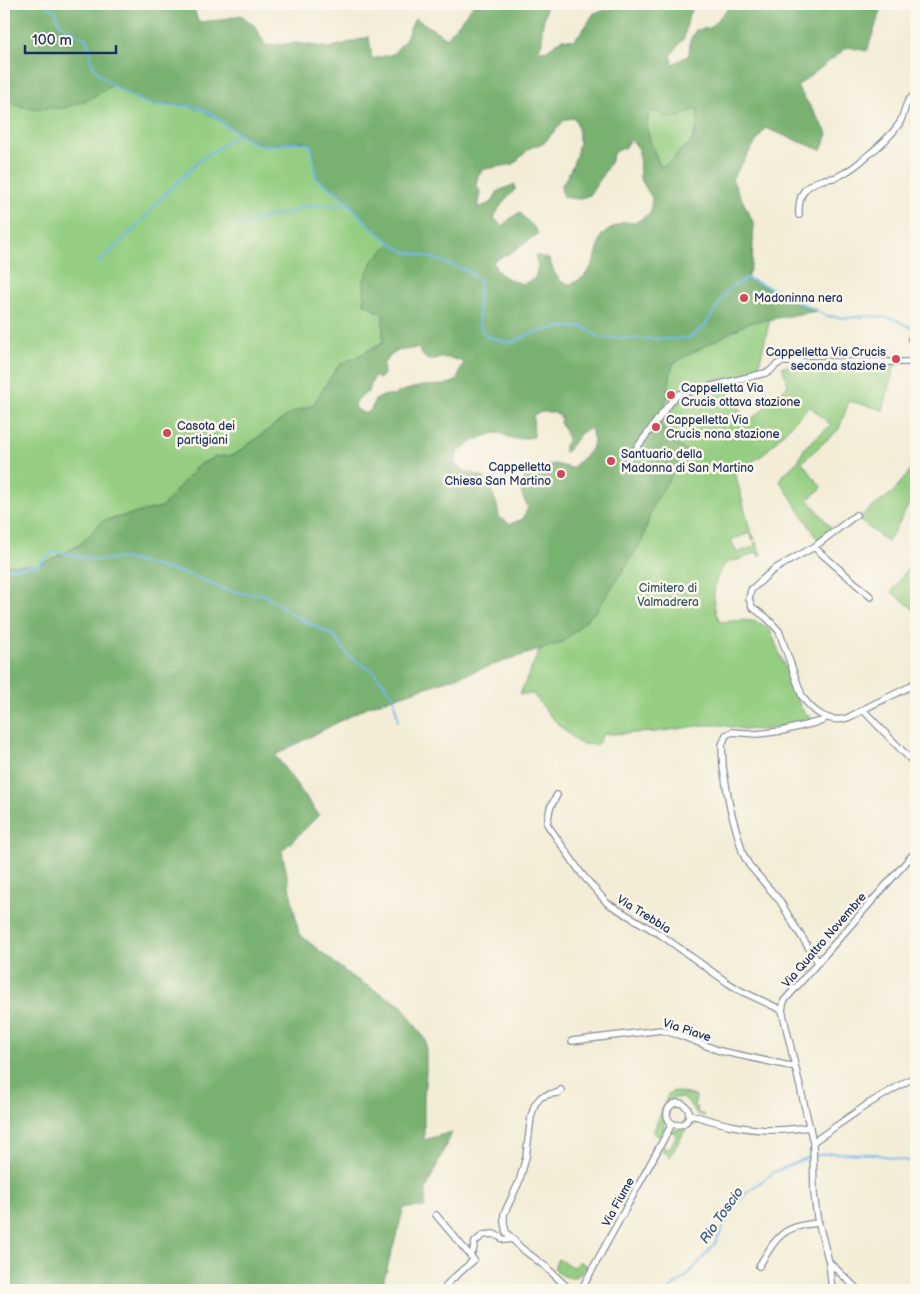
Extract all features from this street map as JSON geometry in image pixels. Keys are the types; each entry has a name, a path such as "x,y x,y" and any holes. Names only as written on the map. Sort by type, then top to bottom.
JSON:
{"street":[{"path":"799,215 798,204 810,184 822,179 835,178 851,169 887,139 900,123 908,102 916,95"},
{"path":"624,466 667,407 680,394 769,372 781,362 916,362"},
{"path":"856,515 814,547 773,570 751,590 749,600 752,607 767,618 779,631 802,696 808,705 825,718 846,718 909,687 916,681"},
{"path":"814,547 871,597"},
{"path":"863,710 916,765"},
{"path":"818,962 780,901 749,865 743,854 730,808 723,767 722,745 726,735 732,732 757,734 782,731 822,721 825,718"},
{"name":"Via Trebbia","path":"557,795 550,808 547,824 581,873 607,903 661,935 728,983 782,1010"},
{"name":"Via Quattro Novembre","path":"782,1010 784,1001 915,855"},
{"path":"782,1010 813,1142 814,1194 829,1262 832,1290"},
{"name":"Via Piave","path":"572,1041 661,1030 720,1052 790,1066 795,1065"},
{"path":"813,1142 868,1104 916,1076"},
{"path":"561,1090 558,1093 541,1097 535,1104 531,1116 526,1156 519,1182 504,1214 506,1232 512,1239 570,1290"},
{"path":"673,1104 682,1104 688,1109 689,1114 686,1122 681,1125 672,1124 666,1114 667,1110 673,1104"},
{"path":"689,1114 747,1129 778,1130 810,1127"},
{"name":"Via Fiume","path":"581,1290 672,1124"},
{"path":"436,1215 474,1260 450,1281 446,1286 447,1290"},
{"path":"759,1266 778,1236 803,1224 819,1223"},
{"path":"473,1251 475,1242 483,1235 494,1234 505,1240 512,1239"},
{"path":"829,1262 858,1290"}],"green space":[{"path":"4,4 193,4 198,22 221,20 241,15 256,27 266,46 297,43 329,48 369,37 372,59 393,54 405,40 415,18 447,38 474,4 486,6 492,4 549,4 546,8 542,29 542,42 538,50 546,51 562,39 574,40 594,13 614,8 630,7 633,4 697,4 689,14 684,38 671,55 673,64 689,55 690,40 696,30 710,28 731,4 883,4 867,51 848,47 797,86 828,134 821,150 765,128 732,179 754,224 752,263 747,278 771,288 795,303 817,311 748,323 673,363 667,394 668,399 658,422 674,443 687,451 653,505 642,541 598,609 563,642 369,706 275,755 319,815 282,851 299,934 351,976 402,1006 426,1041 424,1140 452,1132 426,1189 425,1207 404,1208 381,1290 4,1290 4,565 38,565 82,543 102,521 162,507 197,466 215,457 234,455 291,413 313,405 338,366 383,343 383,315 364,303 364,280 372,261 391,243 372,228 338,193 316,178 311,145 302,141 267,145 246,139 203,110 184,105 156,106 136,99 112,85 90,99 64,108 32,109 4,102","holes":["697,108 698,121 696,130 691,143 681,150 670,162 660,167 648,132 647,125 650,111 658,112 667,118 677,117","575,118 579,138 573,163 568,176 561,186 563,197 578,199 590,195 610,163 614,152 624,148 631,139 639,149 640,178 652,198 650,213 635,223 624,222 613,227 601,236 597,253 590,269 582,278 571,284 561,282 554,272 549,259 535,255 538,266 535,278 523,284 508,279 501,274 493,261 510,253 538,234 520,212 502,226 494,218 500,206 515,190 515,184 498,191 491,203 478,208 480,191 476,186 478,175 485,169 514,164 530,148 544,143 565,119","418,348 429,360 452,358 464,362 456,381 445,385 421,386 399,392 394,396 385,395 375,400 371,410 365,414 354,405 359,398 369,391 374,376 380,379 384,374 383,364 396,351","542,412 554,412 561,417 560,423 568,439 564,452 568,450 581,433 591,428 594,443 589,452 572,468 554,464 536,469 526,475 520,487 528,507 523,519 510,524 499,517 497,505 489,485 483,477 465,471 454,463 462,449 490,434 500,433 516,439 534,437 533,415"]},
{"path":"112,85 136,99 156,106 184,105 203,110 246,139 267,145 302,141 311,145 316,178 338,193 372,228 391,243 372,261 364,303 383,314 384,343 338,366 313,405 291,413 234,455 215,457 197,466 162,507 102,521 82,543 38,565 4,565 4,102 32,109 90,99"},
{"path":"697,108 699,115 697,126 690,144 681,150 672,162 660,167 648,132 647,125 650,111 680,117"},
{"path":"770,319 757,373 678,393 668,399 667,394 673,363 748,323"},
{"name":"Cimitero di Valmadrera","path":"895,365 883,410 849,401 839,429 802,462 822,488 808,499 833,530 819,541 780,481 784,474 798,461 805,447 831,425 809,406 763,455 735,472 750,530 755,539 753,540 750,533 731,540 737,553 755,546 754,543 756,542 761,554 759,557 757,552 738,560 730,561 719,573 714,590 717,616 721,622 754,622 766,627 771,632 800,706 813,720 764,730 705,725 655,732 607,733 602,736 596,745 582,744 576,741 552,718 533,694 520,694 540,649 563,642 642,541 653,505 660,492 674,443 660,425 675,402 682,396 695,392 693,397 729,390 747,424 788,385 782,366"},
{"path":"916,464 916,492 888,542 857,519 892,493"},
{"path":"907,569 916,573 916,611 892,592"},
{"path":"674,1091 696,1096 694,1107 698,1108 697,1113 705,1115 697,1114 684,1099 677,1098 671,1100 663,1110 664,1127 660,1137 653,1133 668,1094"},
{"path":"697,1121 702,1122 686,1129 670,1157 662,1151 663,1147 669,1149 677,1135 673,1131"},
{"path":"558,1259 574,1268 578,1261 587,1266 580,1274 567,1277 555,1269"}],"waterway":[{"path":"4,13 14,4"},
{"path":"44,4 56,12 60,24 86,39 91,61 95,68 109,82 128,95 155,105 192,106 204,110 241,136 258,143 273,145 299,142 311,145 316,178 338,193 372,228 404,251 430,257 470,272 480,283 479,325 486,336 510,343 534,333 561,327 583,327 601,338 689,338 704,327 728,290 746,278 771,288 827,316 846,318 867,316 894,319 916,330"},
{"path":"98,263 134,229 166,193 200,160 237,135"},
{"path":"238,226 291,212 303,206 347,205"},
{"path":"4,569 38,565 54,551 95,560 123,558 191,575 224,589 241,593 263,594 295,616 334,636 348,656 374,672 393,695 398,721"},
{"name":"Rio Toscio","path":"668,1290 686,1277 714,1245 729,1216 746,1193 774,1172 809,1157 831,1153 875,1154 916,1163"}],"place":[{"name":"Madoninna nera","path":"744,298"},
{"name":"Cappelletta Via Crucis seconda stazione","path":"896,359"},
{"name":"Cappelletta Via Crucis ottava stazione","path":"671,395"},
{"name":"Cappelletta Via Crucis nona stazione","path":"656,427"},
{"name":"Casota dei partigiani","path":"167,433"},
{"name":"Santuario della Madonna di San Martino","path":"611,461"},
{"name":"Cappelletta Chiesa San Martino","path":"561,474"}]}
